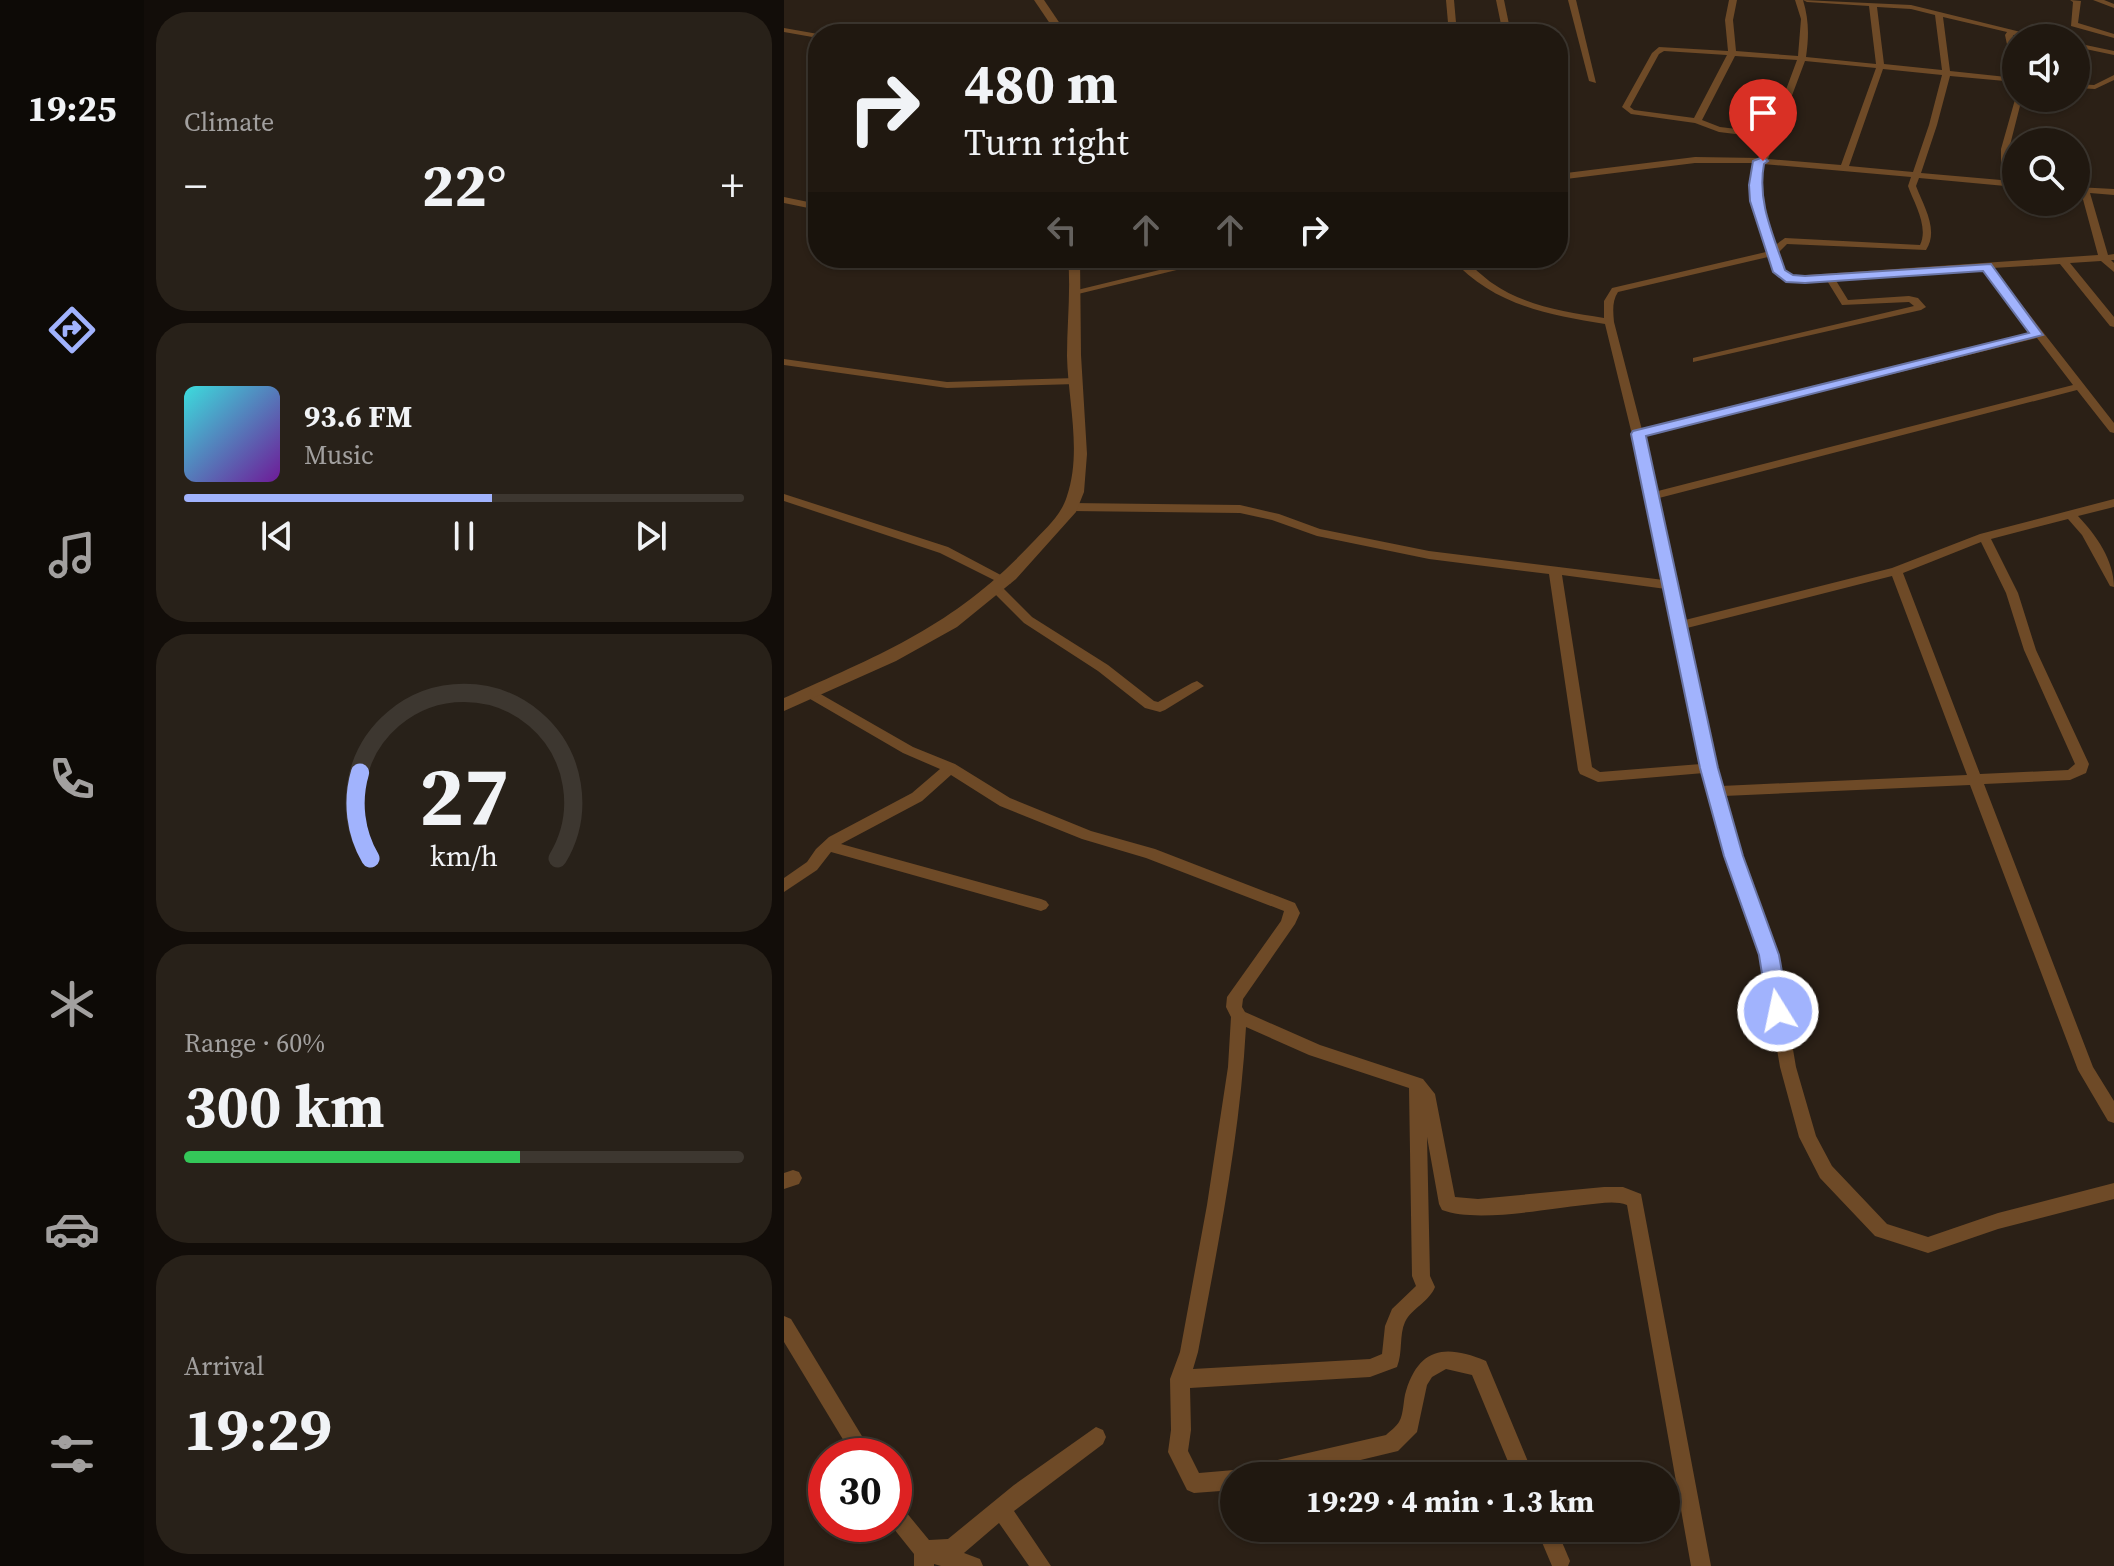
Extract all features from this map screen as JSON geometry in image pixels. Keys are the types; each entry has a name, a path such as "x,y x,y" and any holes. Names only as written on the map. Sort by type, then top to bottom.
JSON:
{"street":[{"path":"1039,0 1057,24"},
{"path":"1450,0 1452,24"},
{"path":"1500,0 1505,24"},
{"path":"1572,0 1593,81"},
{"path":"1697,121 1732,54 1729,20 1733,0"},
{"path":"1799,0 1804,10 1804,60 1761,161 1754,185 1771,254 1779,272 1790,279 2109,257"},
{"path":"1807,0 1911,7 2002,30"},
{"path":"2074,0 2077,1 2074,24 2114,36"},
{"path":"2097,0 2114,6"},
{"path":"1844,168 1880,67 1873,5"},
{"path":"1939,15 1946,74 1912,186 1927,225 1928,240 1923,248 1785,241 1771,254 1615,290 1609,296 1609,322 1653,496 1709,768 1733,856 1769,955 1788,1067 1808,1137 1826,1172 1881,1230 1928,1245 1998,1221 2114,1191"},
{"path":"784,30 808,34"},
{"path":"2090,48 2114,53"},
{"path":"1772,136 1631,112 1626,107 1659,49 2002,79"},
{"path":"2090,87 2114,77"},
{"path":"1568,176 1695,160 1761,161 2002,183"},
{"path":"2090,190 2114,192"},
{"path":"784,200 808,205"},
{"path":"2090,212 2114,269"},
{"path":"2063,261 2114,324"},
{"path":"1987,267 2037,335 2112,425"},
{"path":"784,705 840,683 928,640 961,620 1002,585 1071,507 1080,452 1074,357 1078,291 1075,268"},
{"path":"1078,291 1178,268"},
{"path":"1466,268 1477,278 1526,305 1556,315 1609,322"},
{"path":"1697,360 1921,307 1915,300 1909,299 1848,304 1829,277"},
{"path":"1638,434 2037,335"},
{"path":"784,362 947,385 1076,381"},
{"path":"1653,496 2081,386"},
{"path":"784,497 944,550 1002,585 1028,620 1103,668 1150,705 1166,705 1197,686"},
{"path":"1678,626 1896,571 1984,537 2114,503"},
{"path":"1071,507 1240,509 1317,532 1429,555 1669,585"},
{"path":"2071,515 2087,533 2114,583"},
{"path":"1715,791 2077,773 2082,764 2030,650 2012,593 1984,537"},
{"path":"1555,571 1585,770 1598,777 1709,768"},
{"path":"1896,571 2086,1070 2114,1116"},
{"path":"810,693 908,750 950,768 1005,802 1054,823 1150,853 1290,907 1292,913 1287,924 1235,997 1234,1007 1239,1017 1236,1067 1216,1205 1189,1352 1180,1379 1178,1452 1194,1483 1220,1481"},
{"path":"784,886 812,866 829,846 917,797 950,768"},
{"path":"829,846 1041,905"},
{"path":"1239,1017 1315,1050 1417,1084 1427,1094 1448,1204 1478,1207 1604,1195 1623,1195 1635,1200 1701,1566"},
{"path":"1180,1379 1370,1368 1390,1360 1395,1349 1396,1322 1404,1308 1418,1300 1426,1287 1421,1276 1417,1084"},
{"path":"784,1325 853,1438"},
{"path":"1312,1462 1391,1444 1410,1425 1413,1391 1423,1371 1437,1363 1459,1359 1479,1368 1518,1462"},
{"path":"924,1558 952,1549 1096,1437"},
{"path":"1001,1509 1041,1566"},
{"path":"912,1540 924,1558 973,1566"},
{"path":"1552,1542 1560,1561"}],"route":[{"path":"1763,161 1759,161 1754,185 1756,201 1771,254 1779,272 1790,279 1987,267 2037,335 1638,434 1709,768 1733,856 1769,955 1778,1011"}]}
